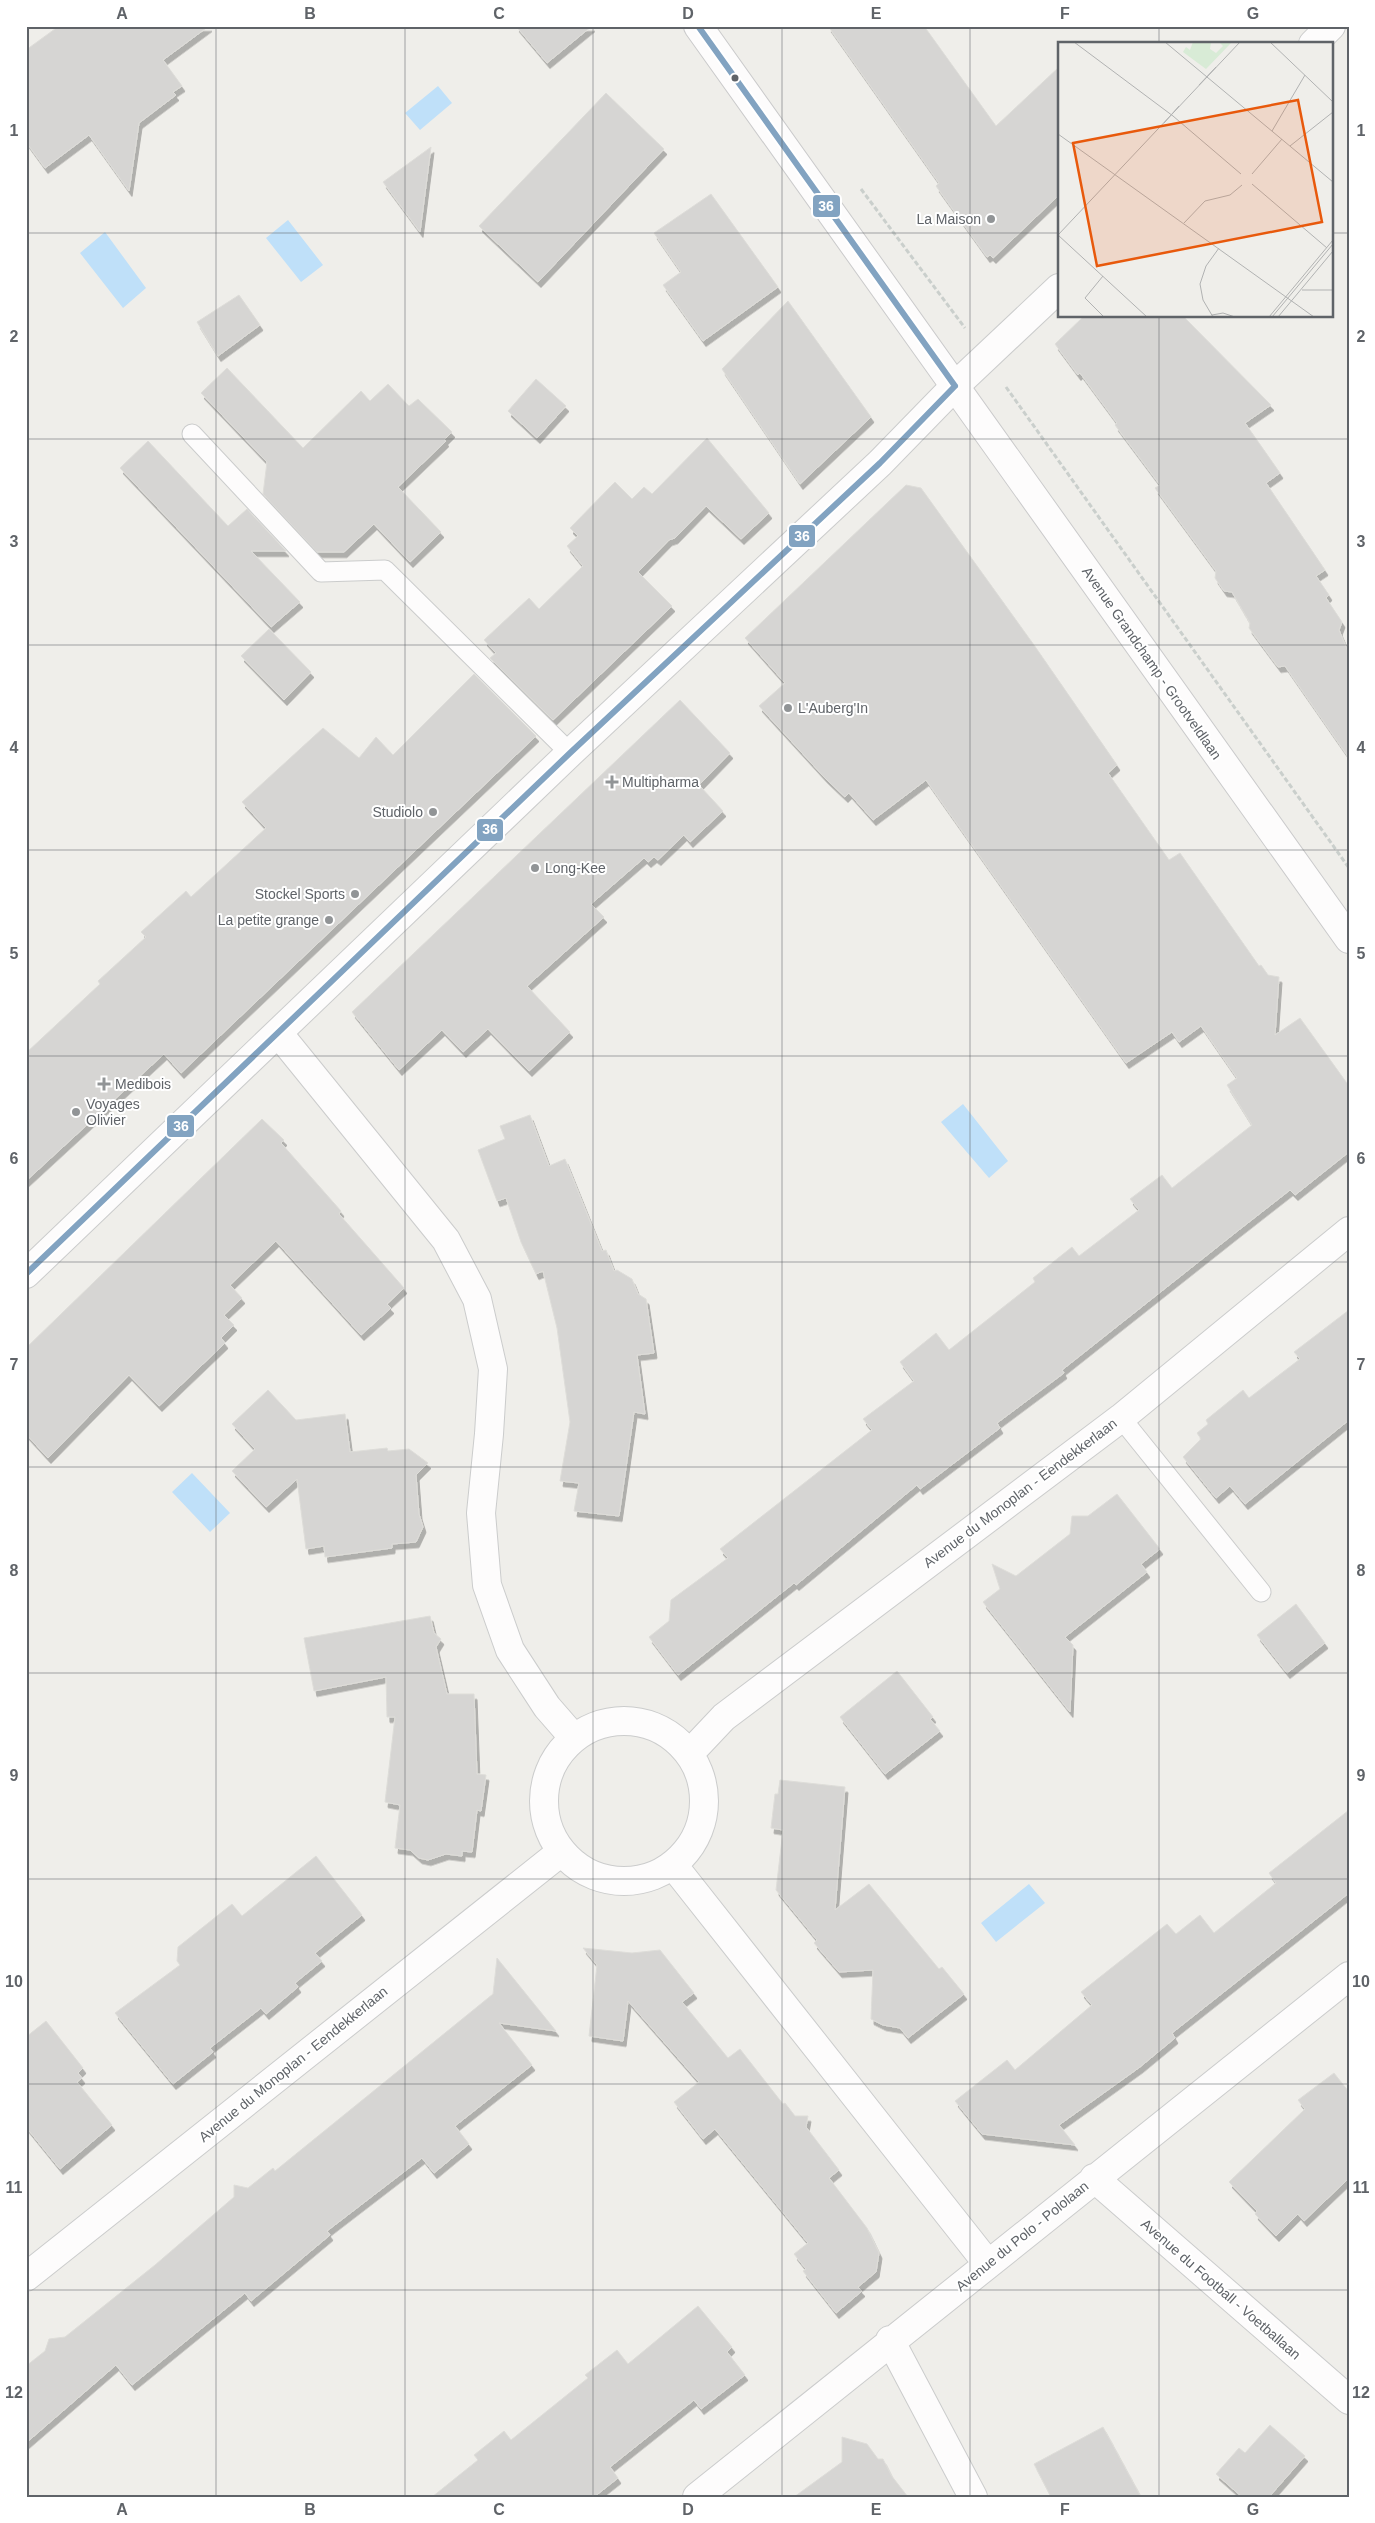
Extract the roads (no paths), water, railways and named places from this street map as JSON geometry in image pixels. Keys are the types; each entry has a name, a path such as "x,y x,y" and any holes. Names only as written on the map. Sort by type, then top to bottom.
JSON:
{"street":[{"name":"Avenue Grandchamp - Grootveldlaan","path":"698,26 1349,939"},
{"path":"1315,42 1331,26"},
{"path":"26,1274 570,754 880,463 955,386 1058,289"},
{"path":"279,1034 446,1240 477,1300 493,1368 490,1434 481,1513 487,1585 510,1650 547,1707 574,1738"},
{"name":"Avenue du Monoplan - Eendekkerlaan","path":"690,1753 724,1718 1120,1418 1349,1231"},
{"path":"605,1722 644,1722 670,1734 690,1753 702,1779 705,1807 695,1840 673,1866 650,1878 627,1882 601,1879 580,1869 561,1852 548,1828 543,1802 549,1771 556,1757 574,1738 605,1722"},
{"name":"Avenue du Monoplan - Eendekkerlaan","path":"26,2277 561,1852"},
{"path":"673,1866 988,2264"},
{"name":"Avenue du Polo - Pololaan","path":"697,2497 890,2340 1349,1976"},
{"name":"Avenue du Football - Voetballaan","path":"1094,2178 1349,2400"},
{"path":"890,2340 973,2497"}],"lane":[{"path":"192,434 322,572 385,570 570,754"},
{"path":"1120,1418 1261,1592"}],"water":[{"path":"438,86 452,103 420,130 405,113"},
{"path":"288,220 323,265 301,282 266,238"},
{"path":"105,232 146,288 123,308 80,253"},
{"path":"963,1104 1008,1161 989,1178 941,1122"},
{"path":"192,1473 230,1513 210,1532 172,1492"},
{"path":"1029,1884 1045,1903 996,1942 981,1923"}],"place":[{"name":"La Maison","path":"991,219"},
{"name":"L'Auberg'In","path":"788,708"},
{"name":"Multipharma","path":"612,782"},
{"name":"Studiolo","path":"433,812"},
{"name":"Long-Kee","path":"535,868"},
{"name":"Stockel Sports","path":"355,894"},
{"name":"La petite grange","path":"329,920"},
{"name":"Medibois","path":"104,1084"},
{"name":"Voyages Olivier","path":"76,1112"}]}
